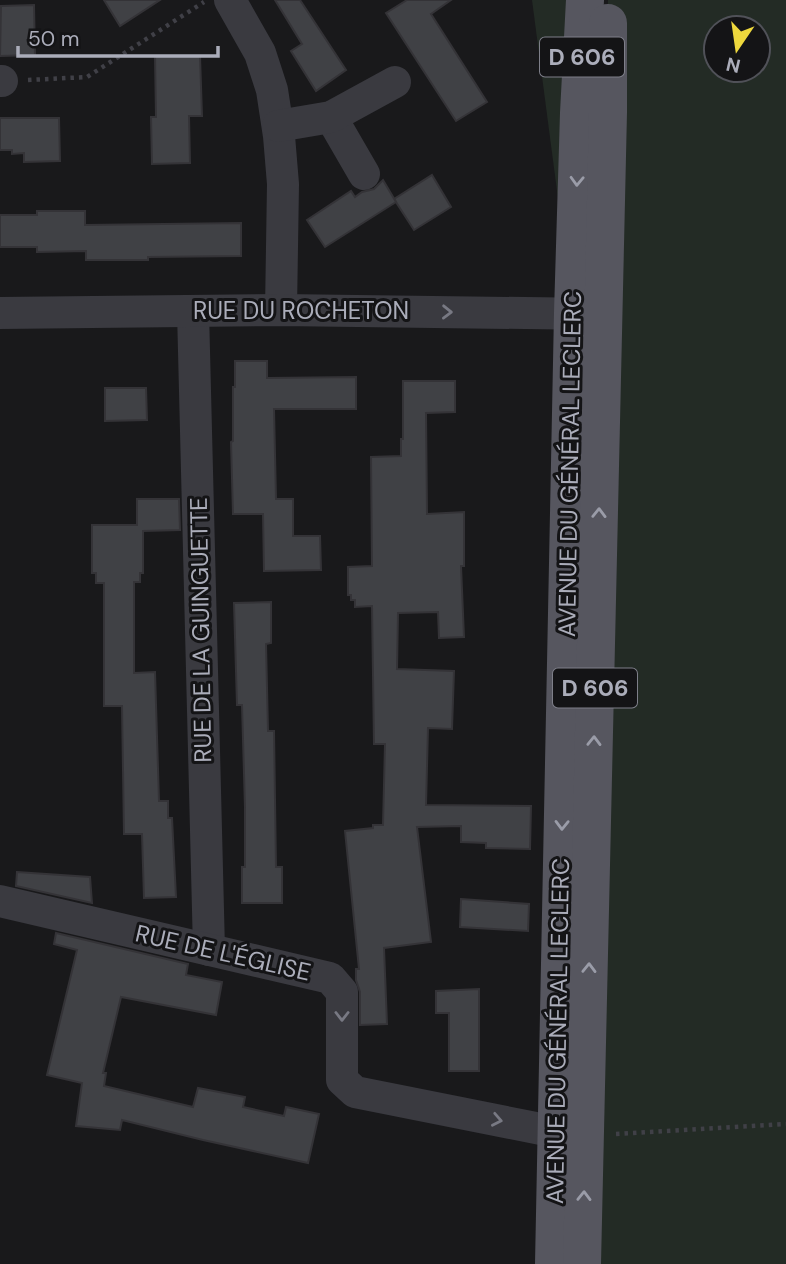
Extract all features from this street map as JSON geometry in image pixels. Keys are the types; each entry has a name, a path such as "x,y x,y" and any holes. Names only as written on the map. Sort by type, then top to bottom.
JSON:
{"main road":[{"name":"AVENUE DU GÉNÉRAL LECLERC","path":"582,1264 571,1134 588,313 579,113 585,0"},
{"name":"AVENUE DU GÉNÉRAL LECLERC","path":"588,313 608,112 608,0"},
{"name":"AVENUE DU GÉNÉRAL LECLERC","path":"554,1264 571,1134"}],"street":[{"path":"230,0 260,54 272,90 278,126 283,184 281,310"},
{"path":"278,126 331,117 395,82"},
{"path":"331,117 364,174"},
{"name":"RUE DU ROCHETON","path":"0,313 281,310 588,313"},
{"name":"RUE DE LA GUINGUETTE","path":"193,311 209,950"},
{"name":"RUE DE L'ÉGLISE","path":"0,901 330,978 342,992 342,1080 355,1092 571,1134"}],"path":[{"path":"1,81 87,77 208,0"},
{"path":"571,1134 786,1124"}],"shaded area":[{"path":"532,0 580,0 573,313"},
{"path":"608,0 786,0 786,1264 582,1264"}],"building":[{"path":"104,0 160,0 120,26"},
{"path":"275,0 300,0 346,70 316,91 291,51 302,44"},
{"path":"407,0 451,0 431,14 487,102 456,121 386,13"},
{"path":"34,5 35,55 0,56 1,6"},
{"path":"155,56 200,56 202,116 189,116 190,163 152,164 151,117 156,117"},
{"path":"0,118 59,118 60,161 24,162 24,153 12,154 12,150 0,150"},
{"path":"432,175 451,207 414,230 394,199"},
{"path":"383,180 396,202 325,247 307,220 351,191 355,197 374,189"},
{"path":"37,211 85,211 85,225 241,223 241,256 86,260 86,251 37,252 37,247 0,247 0,215 37,215"},
{"path":"235,361 267,361 267,378 356,377 356,409 274,409 276,499 293,499 293,536 320,536 321,570 264,571 263,514 233,514 231,442"},
{"path":"403,381 455,381 455,412 426,413 427,514 464,512 464,566 461,566 464,637 439,638 438,612 398,613 397,669 454,671 452,729 428,728 426,805 531,806 530,849 486,848 486,843 461,842 461,826 417,827 431,942 384,948 387,1024 360,1025 360,992 356,980 356,969 359,969 345,831 383,825 385,744 374,744 372,606 355,607 355,600 351,600 351,595 348,595 348,567 372,566 371,457 401,456"},
{"path":"105,388 146,388 147,420 105,421"},
{"path":"137,499 179,499 180,530 143,531 143,573 140,573 140,582 134,582 134,673 155,672 159,801 168,801 168,818 172,818 176,897 144,898 142,834 124,834 122,706 104,706 104,583 96,583 96,573 92,573 92,525 137,525"},
{"path":"271,602 271,643 266,644 268,731 274,731 276,867 282,867 282,903 242,903 245,808 242,705 237,705 234,603"},
{"path":"17,872 90,877 92,903 16,886"},
{"path":"461,899 529,904 528,931 460,927"},
{"path":"56,933 188,964 186,975 222,982 216,1015 121,997 103,1073 106,1073 104,1086 193,1107 198,1088 245,1097 243,1107 284,1116 286,1107 319,1114 308,1163 122,1120 120,1130 76,1126 82,1083 47,1075 77,950 54,944"},
{"path":"479,989 479,1071 449,1071 449,1013 436,1013 436,991"}]}
